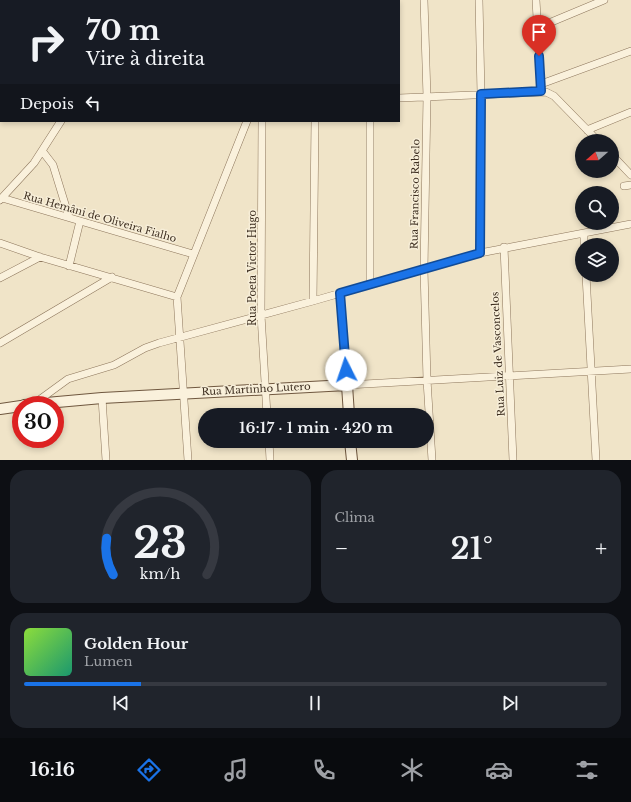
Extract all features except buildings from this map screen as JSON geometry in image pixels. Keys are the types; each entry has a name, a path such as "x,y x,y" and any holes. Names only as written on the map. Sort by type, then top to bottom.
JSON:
{"street":[{"name":"Rua Francisco Rabelo","path":"424,0 427,97 424,269 427,380 432,460"},
{"path":"479,0 481,94 480,253"},
{"path":"536,0 541,87"},
{"path":"537,28 604,0"},
{"path":"400,98 481,94 541,87 631,51"},
{"path":"541,87 554,96 591,134"},
{"path":"587,130 631,112"},
{"path":"1,199 43,152 60,122"},
{"path":"188,460 181,338 177,297 247,122"},
{"name":"Rua Poeta Victor Hugo","path":"262,122 261,316 267,408"},
{"path":"313,301 315,122"},
{"path":"370,122 370,284"},
{"path":"43,152 53,165 69,217"},
{"path":"619,162 630,172"},
{"name":"Rua Hemâni de Oliveira Fialho","path":"1,199 69,217 193,254"},
{"path":"69,266 80,221"},
{"path":"45,396 68,380 114,365 145,348 480,253 504,247 584,234 631,224"},
{"path":"0,243 69,266 112,277 177,297"},
{"name":"Rua Luiz de Vasconcelos","path":"504,247 514,460"},
{"path":"0,278 40,257"},
{"path":"0,343 112,277"},
{"path":"586,282 596,460"},
{"path":"340,293 349,408"},
{"name":"Rua Martinho Lutero","path":"64,401 631,368"},
{"path":"102,398 106,460"},
{"path":"0,409 12,407"},
{"path":"269,448 270,460"},
{"path":"351,448 352,460"}],"route":[{"path":"346,370 340,293 480,253 481,94 541,91 539,56"}]}
